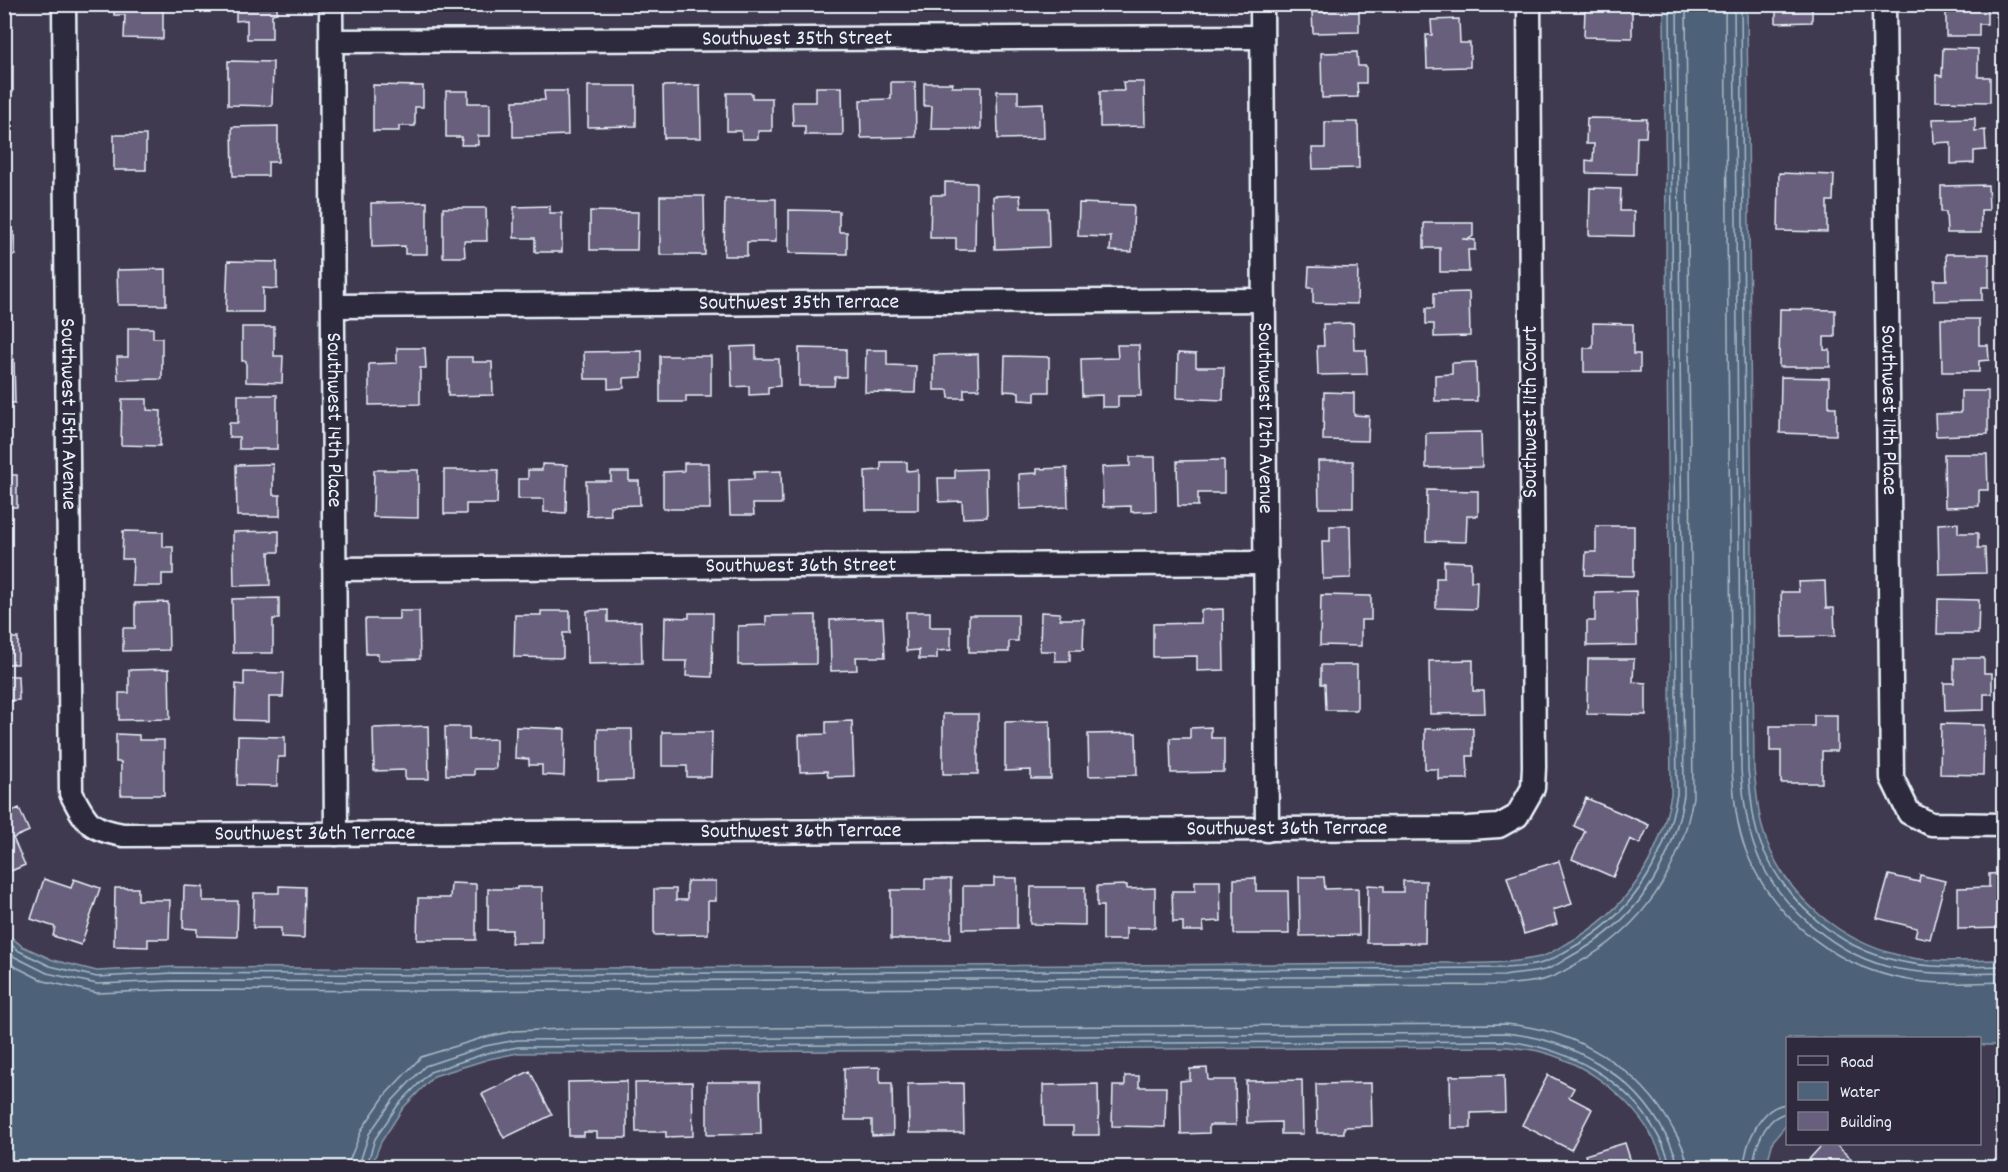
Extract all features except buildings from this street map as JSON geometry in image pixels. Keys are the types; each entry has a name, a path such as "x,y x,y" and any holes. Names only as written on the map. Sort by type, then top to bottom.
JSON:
{"street":[{"name":"Southwest 15th Avenue","path":"64,4 70,782 71,793 84,819"},
{"name":"Southwest 14th Place","path":"332,4 336,834"},
{"name":"Southwest 12th Avenue","path":"1262,4 1267,830"},
{"name":"Southwest 11th Court","path":"1517,816 1533,788 1534,767 1528,4"},
{"name":"Southwest 11th Place","path":"1884,4 1892,778 1909,813 1931,824 2004,825"},
{"name":"Southwest 35th Street","path":"332,41 1262,37"},
{"name":"Southwest 35th Terrace","path":"334,306 1264,300"},
{"name":"Southwest 36th Street","path":"336,568 1266,563"},
{"name":"Southwest 36th Terrace","path":"84,819 102,831 123,835 1478,828 1499,826 1517,816"}],"water":[{"path":"1664,5 1747,5 1754,770 1764,833 1776,862 1803,899 1837,928 1856,939 1898,955 1924,960 2003,960 2003,1045 1981,1045 1981,1037 1786,1037 1786,1125 1773,1141 1766,1167 1665,1167 1647,1128 1634,1110 1601,1080 1562,1059 1537,1051 1505,1047 518,1053 489,1059 434,1076 403,1108 381,1142 371,1167 5,1167 5,932 22,946 53,960 97,971 173,967 427,969 1485,963 1526,960 1551,953 1589,930 1624,899 1649,861 1659,840 1671,794"}]}
